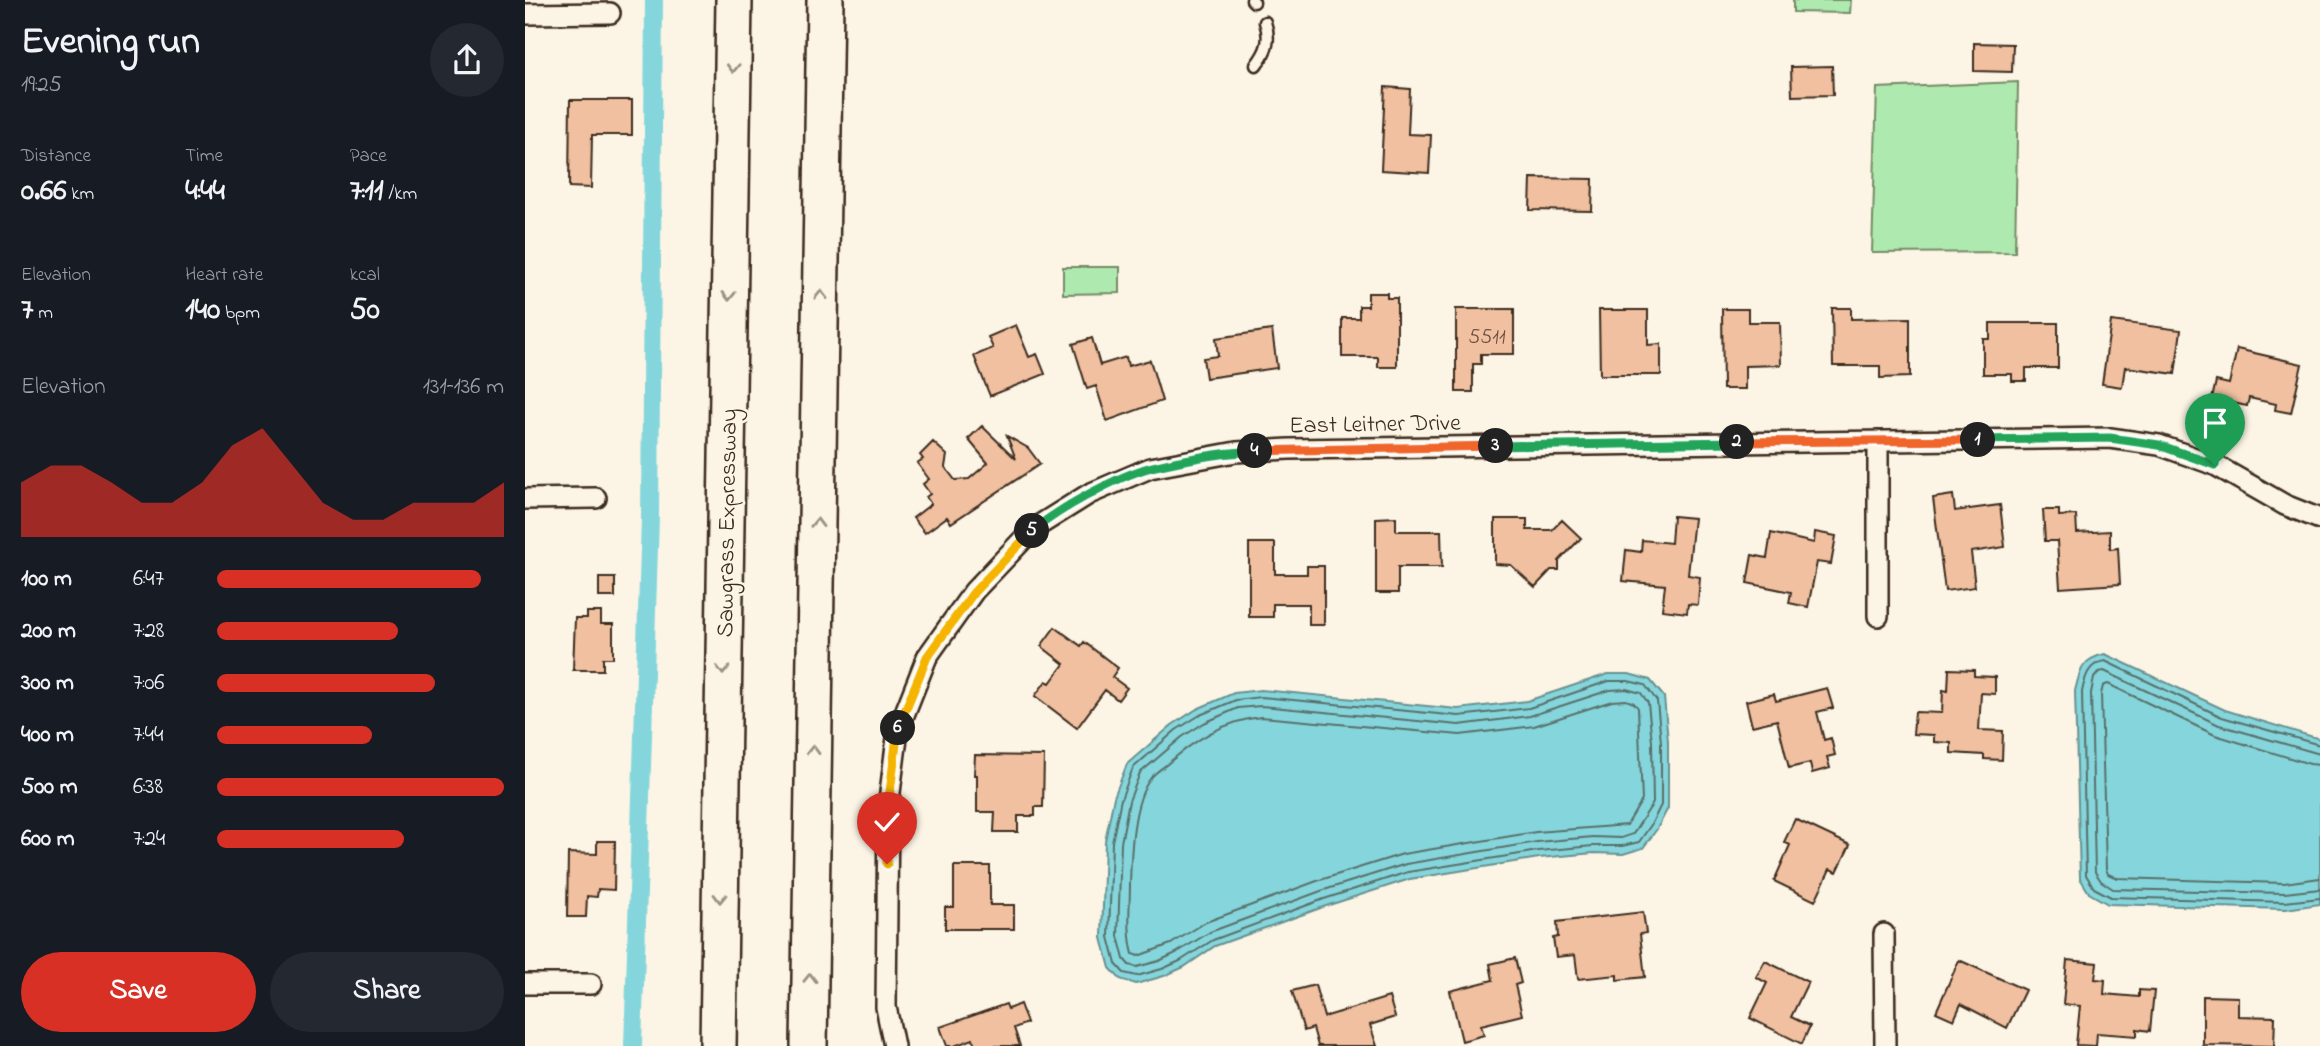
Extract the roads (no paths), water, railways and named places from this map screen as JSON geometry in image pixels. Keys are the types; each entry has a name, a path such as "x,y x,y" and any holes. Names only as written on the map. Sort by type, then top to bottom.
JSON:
{"highway":[{"name":"Sawgrass Expressway","path":"717,1046 734,0"},
{"path":"809,1046 825,0"}],"street":[{"path":"525,14 610,13"},
{"name":"East Leitner Drive","path":"894,1046 886,1007 888,808 898,730 927,657 974,592 1033,529 1089,494 1150,468 1241,452 1303,449 2110,438 2159,445 2215,465 2285,505 2320,519"},
{"path":"1878,441 1878,616"},
{"path":"525,499 596,498"},
{"path":"1884,934 1885,1046"},
{"path":"525,984 591,984"}],"lane":[{"path":"1256,65 1266,52 1269,34 1265,22"}],"water":[{"path":"2105,654 2225,710 2320,739 2320,904 2286,909 2108,904 2089,893 2080,878 2075,691 2083,666 2091,659"},
{"path":"1608,674 1629,674 1650,680 1664,697 1668,741 1668,808 1643,848 1623,854 1594,853 1539,858 1410,879 1215,946 1184,967 1136,984 1120,979 1110,968 1102,938 1105,841 1114,797 1127,764 1172,725 1197,709 1234,693 1261,690 1458,709 1527,701"}],"waterway":[{"path":"633,1046 650,518 654,0"}]}
